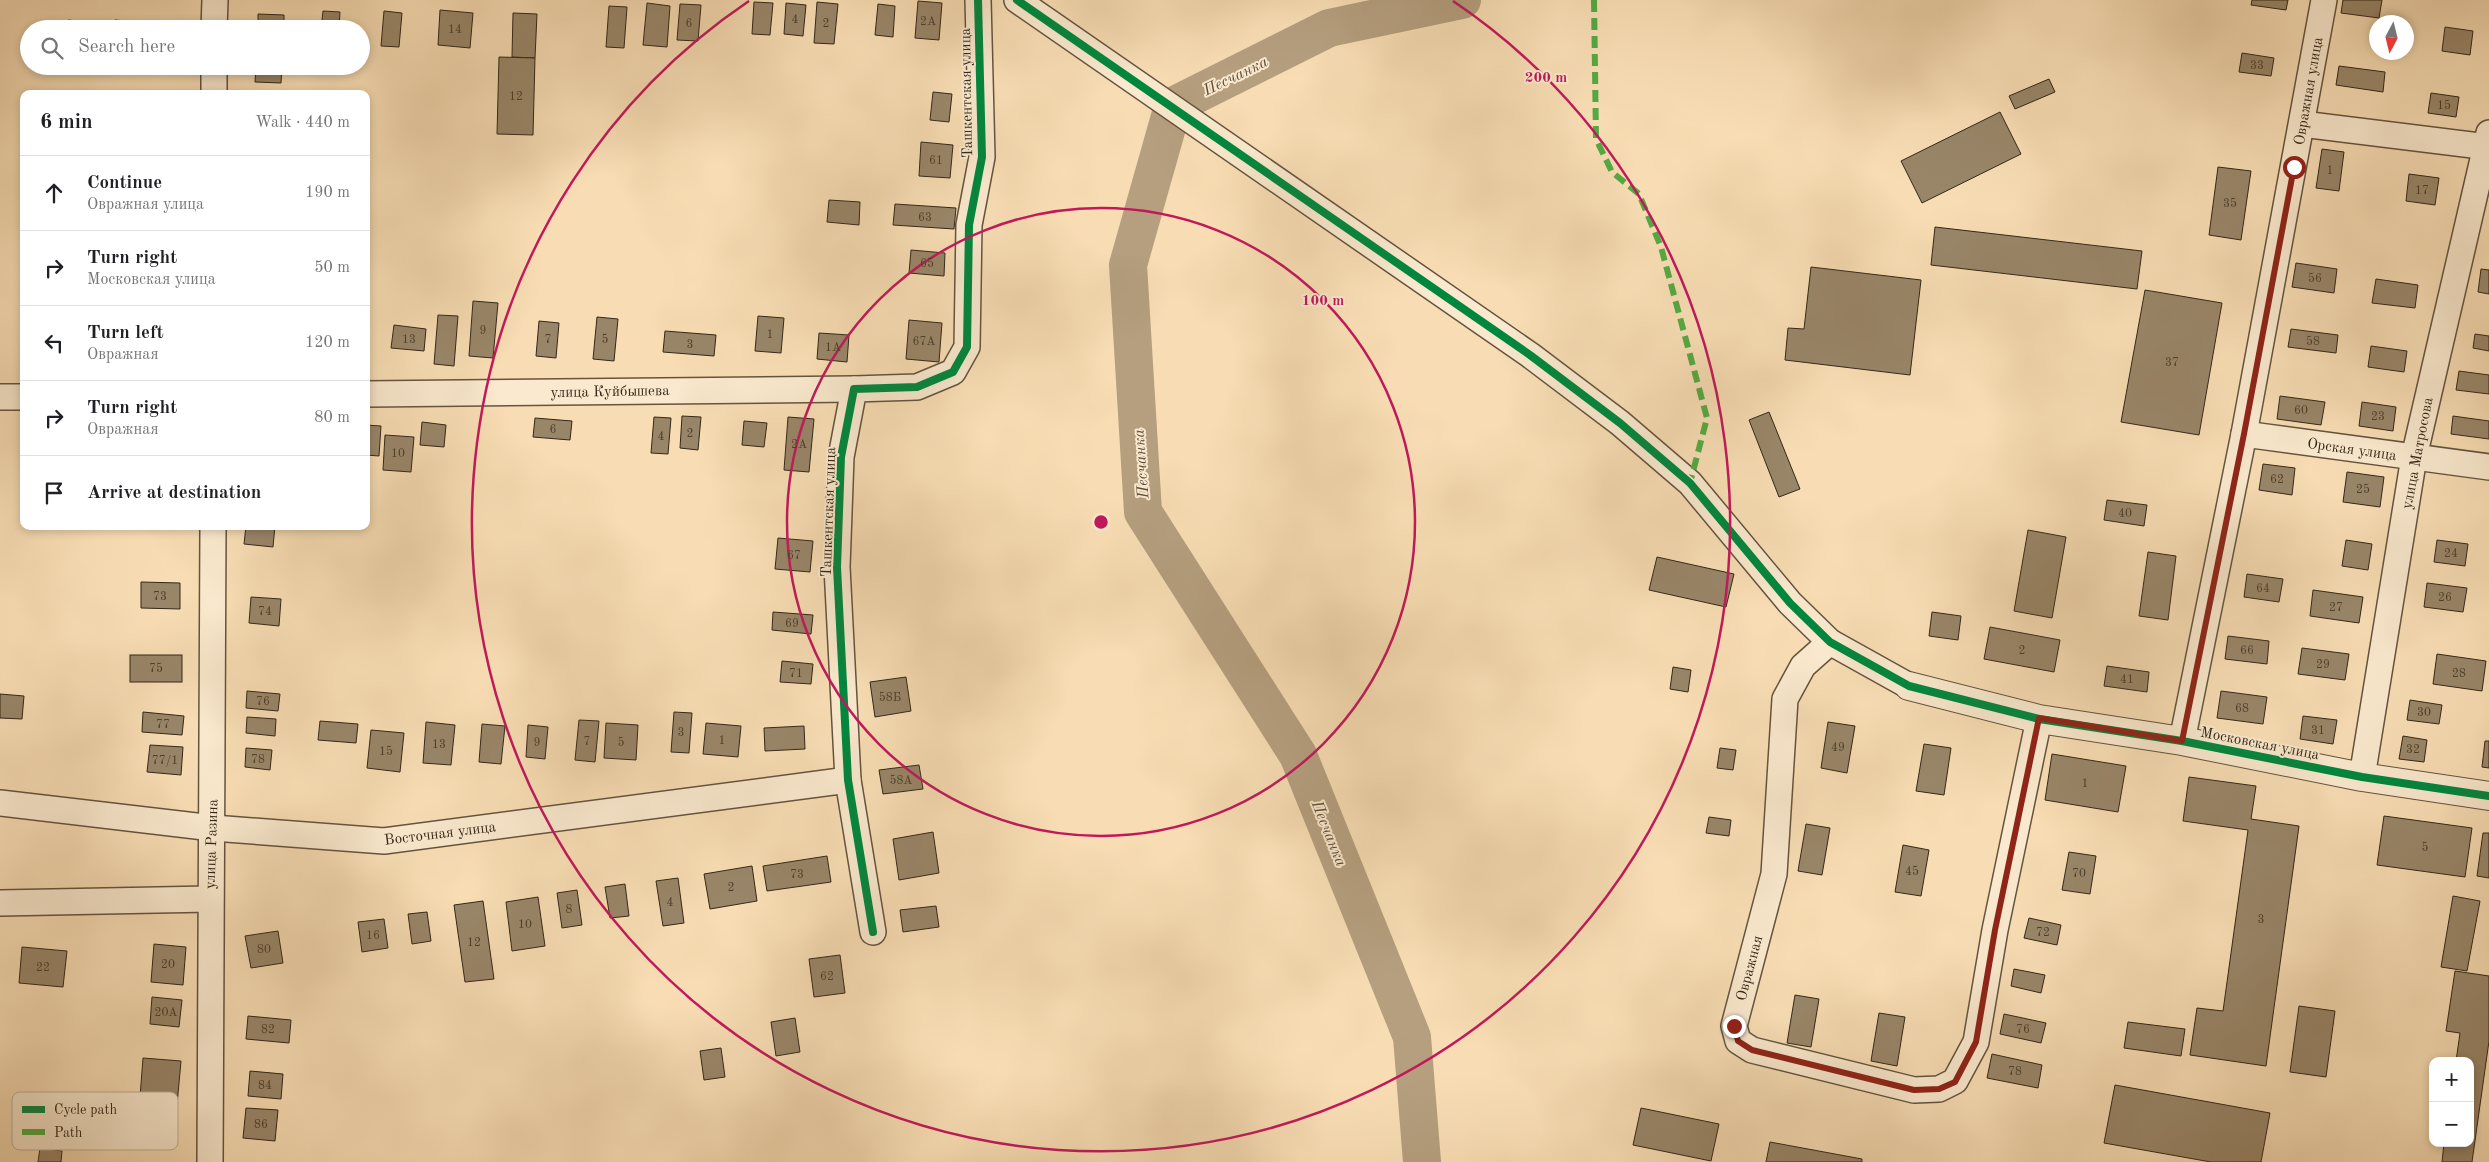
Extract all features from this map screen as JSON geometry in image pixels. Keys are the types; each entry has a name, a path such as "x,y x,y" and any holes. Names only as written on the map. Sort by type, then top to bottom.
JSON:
{"street":[{"path":"214,0 214,20"},
{"name":"Ташкентская улица","path":"873,932 848,780 838,567 842,457 854,389 917,387 952,372 967,347 969,225 982,157 978,0"},
{"path":"1017,0 1522,349 1620,423 1690,482 1790,603 1830,642 1909,686"},
{"name":"Овражная улица","path":"2182,741 2244,434 2324,0"},
{"path":"214,75 214,90"},
{"path":"2302,124 2488,142"},
{"name":"улица Матросова","path":"2362,777 2414,457 2488,142"},
{"name":"улица Куйбышева","path":"370,394 854,389"},
{"path":"0,397 20,397"},
{"name":"Орская улица","path":"2244,434 2489,467"},
{"name":"улица Разина","path":"210,1162 213,530"},
{"name":"Овражная","path":"1830,642 1803,666 1785,699 1774,874 1734,1026 1738,1041 1752,1050 1914,1090 1939,1089 1955,1082 1976,1042 1995,930 2039,718"},
{"name":"Московская улица","path":"1909,686 2039,718 2182,741 2362,777 2489,796"},
{"name":"Восточная улица","path":"0,803 213,828 384,841 848,780"},
{"path":"0,903 210,898"}],"building":[{"path":"2252,0 2288,0 2286,10 2251,5"},
{"path":"2343,0 2382,0 2380,15 2369,15 2369,17 2341,13"},
{"path":"918,1 942,3 939,40 915,38"},
{"path":"754,2 773,3 770,35 752,34"},
{"path":"817,2 838,4 834,44 814,43"},
{"path":"647,3 670,6 667,47 643,45"},
{"path":"786,3 806,5 803,36 784,34"},
{"path":"680,4 701,5 698,41 677,40"},
{"path":"878,4 895,6 893,37 875,35"},
{"path":"609,6 627,7 624,48 606,47"},
{"path":"440,10 473,13 470,48 438,45"},
{"path":"323,11 340,12 340,20 322,20"},
{"path":"384,11 402,13 399,47 381,46"},
{"path":"513,13 537,14 535,58 512,57"},
{"path":"258,14 284,15 284,20 258,20"},
{"path":"2445,27 2473,31 2470,55 2442,51"},
{"path":"2242,53 2274,58 2271,76 2239,72"},
{"path":"499,57 535,58 533,135 497,134"},
{"path":"2339,66 2385,72 2383,92 2336,85"},
{"path":"255,75 281,75 281,83 255,82"},
{"path":"2049,79 2055,92 2015,109 2009,96"},
{"path":"933,92 952,94 949,122 930,120"},
{"path":"2431,93 2459,97 2456,117 2428,113"},
{"path":"2000,112 2021,154 1922,203 1901,161"},
{"path":"921,142 953,145 950,178 919,176"},
{"path":"2322,149 2344,152 2339,191 2316,188"},
{"path":"2218,167 2251,171 2241,240 2209,235"},
{"path":"2409,174 2439,178 2435,205 2406,201"},
{"path":"829,200 860,202 859,225 827,222"},
{"path":"895,204 956,208 954,229 893,225"},
{"path":"1935,227 2142,251 2137,289 1931,265"},
{"path":"911,250 945,253 944,276 909,273"},
{"path":"2296,263 2337,269 2334,293 2292,287"},
{"path":"1811,267 1921,280 1910,375 1785,360 1788,328 1804,329"},
{"path":"2481,269 2489,270 2489,294 2478,292"},
{"path":"2376,279 2418,285 2415,308 2372,303"},
{"path":"2145,290 2222,303 2199,435 2121,422"},
{"path":"473,301 498,303 493,358 469,356"},
{"path":"438,315 458,316 454,366 434,364"},
{"path":"758,316 784,318 781,353 755,351"},
{"path":"597,317 618,319 614,361 593,359"},
{"path":"909,320 942,323 939,362 906,359"},
{"path":"539,321 559,323 556,358 536,356"},
{"path":"394,325 426,329 424,351 391,348"},
{"path":"2291,329 2338,335 2336,353 2288,347"},
{"path":"665,331 716,335 714,356 663,352"},
{"path":"819,333 849,335 847,362 817,359"},
{"path":"2475,334 2489,336 2489,351 2473,348"},
{"path":"2371,346 2407,351 2404,372 2368,367"},
{"path":"2459,371 2489,375 2489,394 2456,390"},
{"path":"2280,396 2325,402 2321,425 2277,419"},
{"path":"2362,402 2396,407 2393,431 2359,426"},
{"path":"1769,412 1800,489 1779,497 1749,420"},
{"path":"682,416 701,417 698,450 680,448"},
{"path":"2453,416 2489,421 2489,439 2451,434"},
{"path":"654,417 671,418 668,454 651,453"},
{"path":"788,417 814,419 809,472 784,470"},
{"path":"535,418 572,421 570,440 533,437"},
{"path":"744,421 767,423 764,447 742,445"},
{"path":"422,422 446,425 444,447 420,445"},
{"path":"370,425 381,426 379,456 370,455"},
{"path":"385,435 414,437 411,472 383,470"},
{"path":"2263,464 2295,468 2292,495 2259,490"},
{"path":"2347,472 2384,477 2380,507 2343,502"},
{"path":"2107,500 2147,505 2144,526 2104,520"},
{"path":"246,530 275,530 273,547 244,544"},
{"path":"2028,530 2066,537 2052,618 2014,611"},
{"path":"778,538 813,541 810,572 775,569"},
{"path":"2346,540 2372,544 2368,570 2342,566"},
{"path":"2437,540 2468,544 2465,566 2434,562"},
{"path":"2148,552 2176,556 2168,620 2139,616"},
{"path":"1657,557 1734,574 1726,607 1649,590"},
{"path":"2247,574 2283,579 2279,602 2244,597"},
{"path":"141,582 180,583 180,609 141,608"},
{"path":"2427,583 2467,588 2463,612 2424,607"},
{"path":"2313,590 2363,597 2359,623 2310,616"},
{"path":"251,597 281,599 279,626 249,623"},
{"path":"773,612 813,615 811,634 772,630"},
{"path":"1932,612 1961,616 1958,640 1929,636"},
{"path":"1990,627 2060,640 2054,672 1984,659"},
{"path":"2228,636 2269,641 2267,664 2225,659"},
{"path":"2302,648 2349,654 2345,680 2298,674"},
{"path":"2437,654 2486,661 2482,691 2433,684"},
{"path":"130,655 182,655 182,682 130,682"},
{"path":"782,661 813,664 811,684 780,682"},
{"path":"2107,666 2149,672 2147,692 2104,686"},
{"path":"1673,667 1691,670 1688,692 1670,689"},
{"path":"906,677 911,711 875,717 870,682"},
{"path":"247,691 280,694 278,711 246,708"},
{"path":"2221,691 2267,697 2263,724 2217,718"},
{"path":"0,694 24,696 22,719 0,718"},
{"path":"2410,700 2442,705 2439,724 2407,720"},
{"path":"143,712 184,716 182,735 142,732"},
{"path":"674,712 692,713 689,753 671,752"},
{"path":"2303,716 2337,720 2333,744 2300,739"},
{"path":"247,717 276,719 275,736 246,733"},
{"path":"579,720 599,721 595,762 575,760"},
{"path":"320,721 358,724 356,743 318,740"},
{"path":"426,722 455,725 451,765 423,763"},
{"path":"1828,722 1855,726 1847,773 1821,768"},
{"path":"606,723 638,725 636,760 604,758"},
{"path":"706,723 741,726 738,757 703,754"},
{"path":"482,724 505,726 501,764 479,762"},
{"path":"528,725 548,727 545,759 526,757"},
{"path":"804,726 805,749 765,751 764,728"},
{"path":"371,730 404,733 400,772 367,768"},
{"path":"2403,736 2427,740 2424,762 2399,759"},
{"path":"2485,741 2489,741 2489,768 2482,767"},
{"path":"1924,744 1951,748 1944,795 1916,791"},
{"path":"150,745 183,747 181,775 147,772"},
{"path":"246,748 272,750 270,770 245,767"},
{"path":"1720,748 1736,750 1733,770 1717,768"},
{"path":"2052,754 2126,766 2118,812 2045,800"},
{"path":"919,765 923,789 883,794 879,770"},
{"path":"2189,777 2256,786 2251,819 2299,826 2266,1066 2190,1055 2197,1008 2223,1011 2248,830 2183,821"},
{"path":"2384,816 2472,828 2465,877 2377,865"},
{"path":"1709,817 1731,820 1729,836 1706,833"},
{"path":"1806,824 1830,828 1822,875 1798,871"},
{"path":"933,832 939,873 899,880 893,839"},
{"path":"2483,833 2489,833 2489,878 2477,876"},
{"path":"1903,845 1929,850 1921,896 1895,892"},
{"path":"2069,852 2096,856 2090,894 2062,890"},
{"path":"827,856 831,882 767,891 763,866"},
{"path":"752,866 757,901 710,909 704,874"},
{"path":"678,878 684,923 663,926 656,881"},
{"path":"625,884 629,916 610,918 605,887"},
{"path":"577,890 582,925 562,928 557,893"},
{"path":"2453,896 2480,901 2467,971 2441,967"},
{"path":"538,897 545,946 512,951 506,902"},
{"path":"483,901 494,979 465,982 454,905"},
{"path":"936,906 939,927 903,932 900,910"},
{"path":"427,912 431,941 412,944 408,914"},
{"path":"2029,918 2061,925 2057,945 2024,938"},
{"path":"384,919 388,948 362,952 358,922"},
{"path":"278,931 283,963 251,968 245,936"},
{"path":"154,944 186,947 183,985 151,982"},
{"path":"22,947 67,951 63,987 19,983"},
{"path":"840,955 845,993 814,997 809,959"},
{"path":"2014,969 2045,975 2041,993 2011,986"},
{"path":"2455,971 2489,976 2489,1041 2472,1162 2442,1162 2444,1147 2474,1147 2474,1057 2457,1057 2460,1033 2446,1031"},
{"path":"1795,995 1819,999 1811,1047 1787,1043"},
{"path":"152,997 182,1000 179,1027 150,1024"},
{"path":"2299,1006 2335,1011 2326,1077 2290,1072"},
{"path":"1879,1013 1905,1017 1897,1066 1871,1061"},
{"path":"2004,1014 2046,1023 2041,1043 2000,1034"},
{"path":"248,1016 291,1020 289,1043 246,1039"},
{"path":"795,1018 800,1052 776,1056 771,1022"},
{"path":"2128,1022 2185,1029 2181,1056 2124,1048"},
{"path":"721,1048 725,1077 704,1080 700,1051"},
{"path":"1992,1054 2042,1065 2038,1088 1987,1078"},
{"path":"143,1058 181,1061 178,1094 178,1092 140,1092"},
{"path":"250,1071 283,1074 281,1099 248,1096"},
{"path":"2115,1085 2270,1113 2261,1162 2211,1162 2104,1143"},
{"path":"246,1108 278,1110 275,1141 243,1138"},
{"path":"1641,1108 1719,1124 1711,1161 1633,1145"},
{"path":"1770,1142 1862,1159 1862,1162 1766,1162"},
{"path":"40,1150 62,1151 61,1162 38,1162"}],"waterway":[{"name":"Песчанка","path":"1422,1162 1412,1037 1298,755 1143,512 1128,265 1173,106 1329,28 1462,0"}],"marked path":[{"path":"1594,0 1596,139 1612,172 1639,194 1661,247 1707,418 1690,483"}],"cycle path":[{"path":"873,932 848,780 837,567 841,457 854,389 917,387 953,372 967,347 969,225 982,157 978,0"},
{"path":"1017,0 1530,355 1620,423 1690,483 1790,603 1830,642 1909,686 2039,719 2182,741 2362,777 2489,796"}],"route":[{"path":"1734,1026 1738,1041 1752,1050 1914,1090 1939,1089 1955,1082 1976,1042 1995,930 2039,718 2182,741 2244,434 2294,167"}]}
